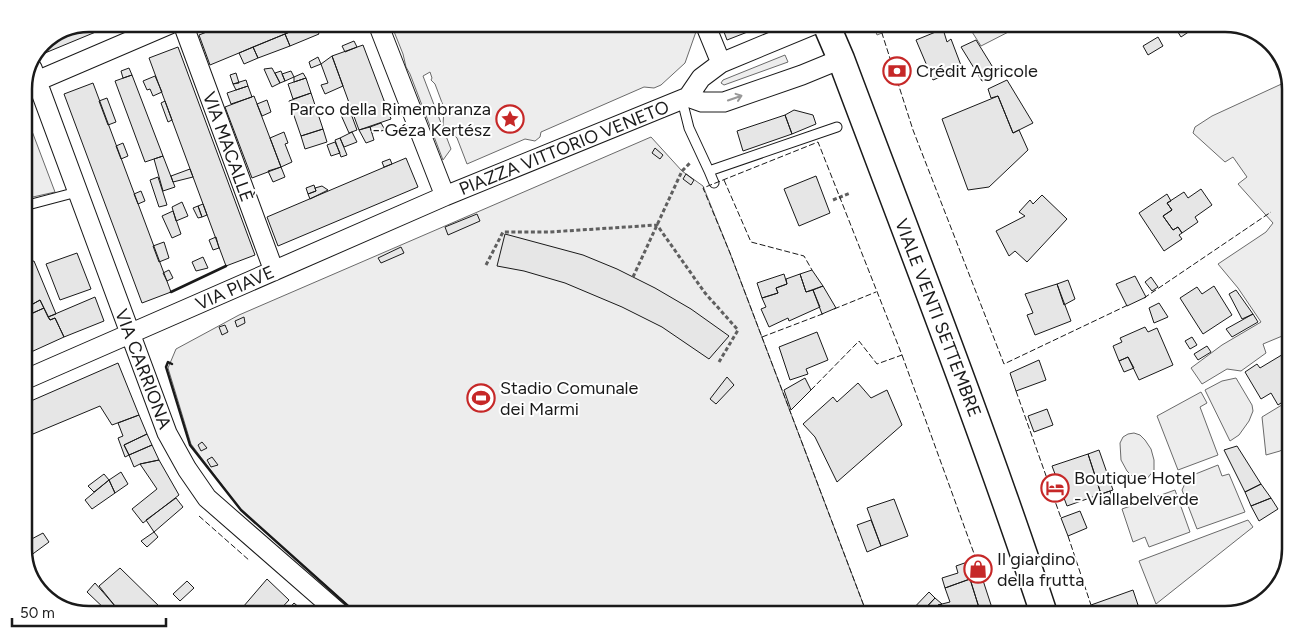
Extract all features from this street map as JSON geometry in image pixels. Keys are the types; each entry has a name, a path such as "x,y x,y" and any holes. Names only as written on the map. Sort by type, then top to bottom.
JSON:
{"main road":[{"name":"VIALE VENTI SETTEMBRE","path":"829,32 970,399 1041,606"}],"street":[{"path":"34,75 149,32"},
{"name":"VIA MACALLÈ","path":"186,32 274,270"},
{"name":"PIAZZA VITTORIO VENETO","path":"381,32 445,196 685,99 701,78 720,63 796,32"},
{"path":"708,32 720,63"},
{"name":"PIAZZA VITTORIO VENETO","path":"685,99 702,102 724,102 802,75 841,59"},
{"name":"VIA CARRIONA","path":"34,75 167,433 187,469 207,498 331,606"},
{"name":"VIA PIAVE","path":"33,376 445,196"}],"lane":[{"path":"685,99 689,128 714,183"},
{"path":"709,171 837,127"},
{"path":"33,204 77,192"}],"path":[{"path":"633,277 682,171 701,152"},
{"path":"833,200 850,193"},
{"path":"486,265 503,232 550,232 656,226"},
{"path":"656,226 705,293 738,330 719,362"}],"shaded area":[{"name":"Parco della Rimembranza - Géza Kertész","path":"394,32 696,32 685,63 661,85 654,88 644,87 541,132 540,137 535,141 525,139 467,164 457,138 443,125 444,108 435,84 431,80 430,72 423,76 451,149 443,160 406,67"},
{"path":"972,32 1008,32 981,46"},
{"path":"785,55 788,62 724,85 721,83 723,80"},
{"path":"1281,84 1282,336 1263,344 1266,353 1241,371 1227,369 1202,384 1191,368 1222,345 1261,322 1238,288 1218,264 1266,232 1273,223 1238,184 1247,177 1233,157 1225,162 1193,133 1195,127 1212,116"},
{"path":"33,134 55,192 33,197"},
{"name":"Stadio Comunale dei Marmi","path":"651,137 682,171 703,186 864,606 349,606 241,510 191,444 168,368 176,349 239,315"},
{"path":"1236,378 1252,405 1253,411 1249,421 1239,435 1230,441 1205,390 1222,381"},
{"path":"1201,392 1207,403 1200,407 1218,455 1178,470 1157,416"},
{"path":"1282,405 1282,450 1280,451 1266,455 1262,417"},
{"path":"1134,433 1140,435 1145,440 1151,449 1154,460 1154,470 1146,480 1134,478 1127,471 1121,460 1120,443 1123,437"},
{"path":"1218,465 1222,476 1229,474 1245,512 1197,529 1182,490 1188,477"},
{"path":"1175,490 1190,532 1149,547 1145,537 1133,542 1122,509"},
{"path":"1248,520 1253,527 1156,604 1139,561"}],"building":[{"path":"96,32 46,52 58,42 68,37"},
{"path":"207,32 290,32 210,65 199,35"},
{"path":"290,32 318,32 319,34 290,46 285,34"},
{"path":"724,32 748,32 727,40"},
{"path":"936,32 944,32 947,42 951,39 962,68 933,80 916,40"},
{"path":"1178,32 1188,32 1181,37"},
{"path":"285,34 290,46 258,58 253,47"},
{"path":"1158,37 1163,46 1148,55 1143,46"},
{"path":"976,40 997,74 982,81 961,47"},
{"path":"354,41 357,47 345,52 342,46"},
{"path":"363,45 391,119 359,130 332,56"},
{"path":"178,47 255,255 226,266 149,58"},
{"path":"253,47 258,58 244,64 239,53"},
{"path":"332,56 343,86 325,94 321,85 328,83 321,64"},
{"path":"318,57 321,64 311,68 309,62"},
{"path":"129,68 132,75 123,78 121,71"},
{"path":"272,68 280,83 272,87 264,69"},
{"path":"281,71 285,81 280,83 275,73"},
{"path":"291,71 294,77 285,81 282,74"},
{"path":"236,73 239,83 233,84 230,75"},
{"path":"303,73 306,78 294,82 294,77"},
{"path":"132,75 163,156 145,162 115,81"},
{"path":"155,76 162,92 153,96 150,89 147,90 143,81"},
{"path":"306,78 311,93 293,99 288,84"},
{"path":"246,80 248,86 236,90 233,84"},
{"path":"1007,80 1033,123 1013,133 998,96 991,98 988,89"},
{"path":"93,83 171,292 142,303 64,94"},
{"path":"248,86 252,97 231,104 227,93"},
{"path":"311,93 323,129 301,136 289,101"},
{"path":"254,96 281,167 252,178 225,107"},
{"path":"998,96 1013,133 1019,130 1028,150 989,187 968,190 942,119"},
{"path":"107,98 116,122 108,125 99,101"},
{"path":"267,100 271,112 262,116 257,104"},
{"path":"165,101 172,120 168,122 161,103"},
{"path":"794,110 813,115 816,124 792,134 785,115"},
{"path":"350,111 357,130 349,133 341,115"},
{"path":"785,115 792,134 743,151 737,131"},
{"path":"381,123 385,130 372,133 370,127"},
{"path":"370,127 374,140 366,143 359,130"},
{"path":"323,129 327,142 305,149 301,136"},
{"path":"284,132 288,143 285,144 292,162 281,167 270,138"},
{"path":"352,132 357,142 344,147 340,138"},
{"path":"340,138 347,155 341,157 335,140"},
{"path":"335,142 340,153 331,156 327,145"},
{"path":"123,143 128,156 121,159 116,146"},
{"path":"655,148 663,155 660,159 652,153"},
{"path":"163,156 175,187 163,191 154,159"},
{"path":"406,158 418,187 278,246 267,217"},
{"path":"390,159 392,164 384,167 382,162"},
{"path":"281,167 285,177 273,182 268,171"},
{"path":"190,169 193,177 173,182 171,176"},
{"path":"686,174 694,180 691,185 683,179"},
{"path":"816,176 830,213 799,226 784,189"},
{"path":"158,177 167,205 159,207 150,180"},
{"path":"314,185 316,191 308,194 306,188"},
{"path":"322,186 328,190 310,199 308,194 316,191 315,188"},
{"path":"1201,189 1212,205 1195,217 1198,222 1182,233 1178,227 1173,230 1163,216 1172,210 1167,203 1184,192 1188,198"},
{"path":"141,191 145,201 138,204 134,194"},
{"path":"1167,194 1171,201 1167,203 1172,210 1163,216 1173,230 1178,227 1182,233 1179,235 1182,239 1164,251 1139,213"},
{"path":"1042,195 1067,219 1027,262 1015,251 1009,256 996,231 1025,216 1019,212 1030,200 1033,204"},
{"path":"182,202 188,216 176,221 172,207"},
{"path":"203,204 207,215 202,217 198,206"},
{"path":"198,206 202,217 198,218 193,208"},
{"path":"173,211 181,234 172,238 162,216"},
{"path":"477,214 480,221 448,235 445,227"},
{"path":"505,234 583,255 617,269 691,309 729,336 709,359 662,327 622,307 565,283 524,271 497,266"},
{"path":"216,237 219,248 213,250 209,240"},
{"path":"164,242 169,258 159,262 153,246"},
{"path":"401,247 404,253 381,263 378,258"},
{"path":"77,253 91,289 60,300 46,264"},
{"path":"203,257 208,268 196,271 192,262"},
{"path":"33,261 56,314 48,317 40,300 33,304"},
{"path":"169,270 173,278 167,281 163,273"},
{"path":"812,270 823,286 806,292 800,274"},
{"path":"784,274 787,284 776,288 778,293 762,298 757,283"},
{"path":"800,274 806,292 813,290 820,307 789,321 788,318 769,327 761,309 766,307 762,298 778,293 776,288 787,284 786,279"},
{"path":"1135,276 1146,297 1127,306 1116,284"},
{"path":"1151,277 1158,287 1152,291 1145,282"},
{"path":"1068,280 1075,299 1064,305 1057,284"},
{"path":"1057,284 1071,321 1035,335 1027,315 1033,313 1025,294"},
{"path":"823,286 836,308 822,314 813,290"},
{"path":"1214,286 1232,315 1203,334 1180,298 1197,287 1202,294"},
{"path":"1236,290 1253,314 1242,319 1229,294"},
{"path":"95,297 104,321 64,337 55,318 50,320 48,317"},
{"path":"40,300 44,308 33,313 33,304"},
{"path":"1159,303 1168,317 1154,323 1149,308"},
{"path":"44,308 50,320 55,318 64,337 33,351 33,313"},
{"path":"1253,314 1258,322 1232,337 1226,329"},
{"path":"244,317 245,323 237,327 235,321"},
{"path":"225,325 228,332 222,335 219,327"},
{"path":"1145,327 1148,332 1157,328 1173,365 1139,380 1128,357 1119,361 1113,346 1122,342 1120,338"},
{"path":"817,332 828,360 806,369 808,374 790,380 779,347"},
{"path":"1192,337 1197,345 1190,349 1185,341"},
{"path":"1207,346 1211,352 1198,360 1194,354"},
{"path":"1282,355 1282,403 1278,405 1271,393 1261,399 1245,372 1257,364 1260,368"},
{"path":"1128,357 1134,368 1124,372 1119,361"},
{"path":"1039,360 1046,380 1016,391 1010,373"},
{"path":"118,363 139,415 112,425 100,406 33,434 33,400"},
{"path":"727,377 734,385 716,404 710,399"},
{"path":"805,378 811,390 791,410 784,390"},
{"path":"858,383 871,398 887,390 902,425 837,482 815,437 803,424 833,397 837,402"},
{"path":"1047,409 1053,425 1034,432 1028,416"},
{"path":"139,415 147,434 124,445 129,455 125,457 118,438 123,436 118,423"},
{"path":"147,434 152,445 129,455 124,445"},
{"path":"202,442 207,448 201,451 198,445"},
{"path":"152,445 159,460 134,467 129,455"},
{"path":"1237,446 1261,484 1245,492 1224,450"},
{"path":"1099,450 1113,490 1101,494 1088,454"},
{"path":"1088,454 1101,494 1067,506 1052,466"},
{"path":"212,457 218,465 211,467 207,460"},
{"path":"159,460 179,495 143,523 132,509 157,489 140,464"},
{"path":"121,472 128,484 115,493 109,480"},
{"path":"104,474 109,480 94,492 88,486"},
{"path":"109,480 115,493 92,509 85,500"},
{"path":"1261,484 1271,498 1251,506 1245,492"},
{"path":"1110,491 1113,499 1102,503 1099,495"},
{"path":"176,498 183,507 154,532 146,520"},
{"path":"1271,498 1278,509 1259,521 1251,506"},
{"path":"894,499 908,536 881,546 867,508"},
{"path":"1080,511 1087,528 1068,536 1061,518"},
{"path":"871,520 881,546 867,552 857,525"},
{"path":"154,532 158,537 147,547 141,541"},
{"path":"43,533 49,542 33,554 33,538"},
{"path":"976,559 991,606 978,606 970,579 945,588 942,578 958,573 956,566"},
{"path":"120,568 159,606 115,606 99,586"},
{"path":"267,579 289,600 283,606 244,606"},
{"path":"970,579 978,606 938,606 950,602 945,588"},
{"path":"187,581 194,588 180,601 173,594"},
{"path":"95,583 115,606 102,606 87,592"},
{"path":"1133,590 1138,606 1091,606"},
{"path":"929,592 935,598 928,606 916,606"},
{"path":"935,598 942,604 938,606 928,606"}],"fence":[{"path":"882,32 913,130 1004,364 1128,305"},
{"path":"811,390 859,341 877,364 902,355 818,142 703,188 730,253 864,606"},
{"path":"724,180 751,242 804,256 812,270"},
{"path":"1144,298 1271,212"},
{"path":"834,309 876,292"},
{"path":"762,337 825,313"},
{"path":"902,355 976,559"},
{"path":"1016,391 1061,518"},
{"path":"199,516 250,561"},
{"path":"1068,536 1091,605"}],"wall":[{"path":"171,292 226,266"},
{"path":"172,364 168,362 166,367 190,445 241,510 348,606"}],"place":[{"name":"Crédit Agricole","path":"897,71"},
{"name":"Parco della Rimembranza - Géza Kertész","path":"510,119"},
{"name":"Stadio Comunale dei Marmi","path":"481,398"},
{"name":"Boutique Hotel - Viallabelverde","path":"1055,488"},
{"name":"Il giardino della frutta","path":"978,569"}]}
